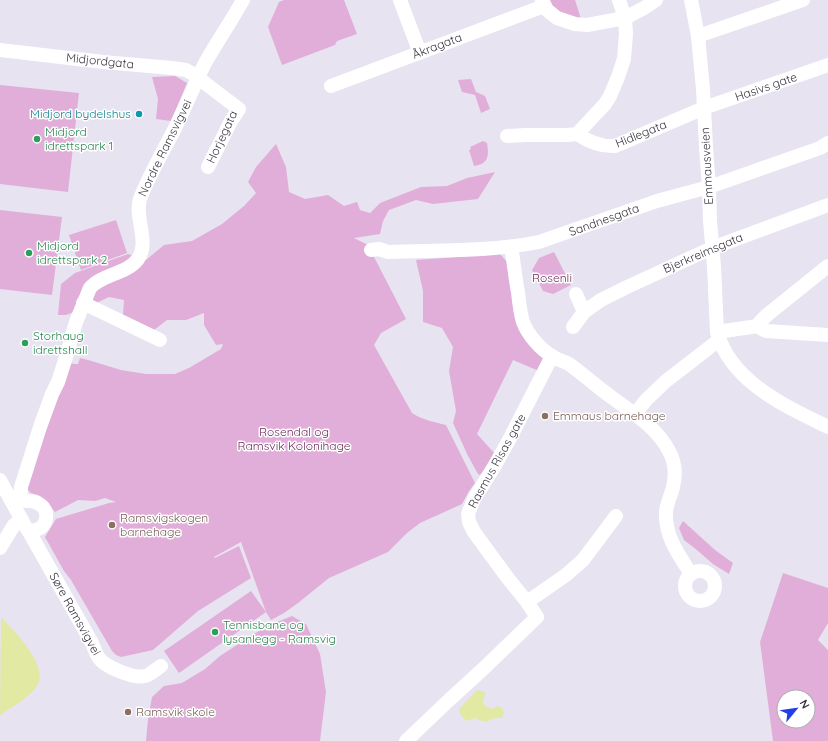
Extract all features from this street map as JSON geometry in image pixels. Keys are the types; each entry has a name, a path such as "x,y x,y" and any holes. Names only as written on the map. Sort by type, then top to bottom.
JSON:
{"street":[{"name":"Nordre Ramsvigvei","path":"17,503 40,427 58,382 83,303 93,285 117,274 138,260 143,246 138,204 152,172 212,51 243,0"},
{"path":"400,0 420,53"},
{"path":"507,136 568,136 577,134 605,104 610,96 624,59 626,34 625,18 619,0"},
{"path":"543,3 550,13 563,21 587,25 625,18 656,0"},
{"name":"Emmausveien","path":"691,0 698,36 704,108 718,336"},
{"path":"698,36 803,0"},
{"name":"Åkragata","path":"331,86 420,53 543,3"},
{"name":"Midjordgata","path":"0,50 103,62 172,68 186,70 199,78"},
{"name":"Hasivs gate","path":"704,108 828,65"},
{"name":"Horjegata","path":"199,78 239,109 231,121 208,167"},
{"name":"Hidlegata","path":"577,134 591,142 603,146 615,146 704,108"},
{"name":"Sandnesgata","path":"371,250 379,249 388,252 490,249 539,242 657,201 709,187 814,150 828,143"},
{"name":"Bjerkreimsgata","path":"573,327 584,312 601,300 712,248 828,205"},
{"path":"511,247 523,322 536,343 552,356 567,363 645,422 660,437 669,452 673,462 675,475 667,508 669,534 692,574"},
{"path":"635,414 646,400 666,381 718,336 758,326 767,315 828,266"},
{"path":"576,294 584,312"},
{"path":"83,303 160,340"},
{"path":"758,326 766,331 828,335"},
{"path":"718,336 723,348 735,365 743,375 756,386 786,405 828,427"},
{"name":"Rasmus Risas gate","path":"406,741 537,617 474,532 469,522 468,514 474,499 509,440 552,356"},
{"name":"Søre Ramsvigvei","path":"0,480 17,503 25,525 92,643 99,659 118,671 129,675 146,676 161,666"},
{"path":"0,548 14,525 25,525 37,531 46,521 46,514 42,506 37,502 17,503"},
{"path":"527,602 566,575 583,560 616,516"}],"green space":[{"path":"284,0 344,0 357,34 337,41 335,45 282,65 268,27 279,2"},
{"path":"550,0 575,0 582,22 554,10"},
{"path":"175,76 187,83 171,121 156,119 158,99 152,77"},
{"path":"471,79 476,92 485,96 490,109 481,113 475,95 462,92 458,80"},
{"name":"Midjord idrettspark 1","path":"0,85 79,93 68,192 0,184"},
{"path":"483,141 487,143 487,158 483,163 474,166 469,150 471,149 470,147"},
{"name":"Rosendal og Ramsvik Kolonihage","path":"276,144 286,167 289,192 305,199 328,195 344,206 357,202 360,210 370,213 380,203 421,187 447,186 467,178 495,172 478,199 433,204 416,200 389,210 383,221 380,234 354,238 370,246 372,253 406,319 381,333 374,345 412,413 424,419 446,425 475,483 462,504 420,523 407,533 388,552 329,578 298,603 271,620 266,612 241,542 214,557 215,558 239,546 251,578 198,611 153,650 121,657 112,651 45,537 56,519 116,502 105,498 95,501 78,500 55,512 42,497 32,493 26,487 69,363 78,364 80,358 121,370 146,374 175,374 189,368 221,349 223,344 216,345 204,325 204,313 186,320 167,320 154,330 123,315 124,300 109,297 66,315 58,315 61,284 75,273 128,254 146,260 164,245 192,241 222,224 244,206 256,193 248,182 256,167"},
{"name":"Midjord idrettspark 2","path":"0,210 62,217 52,295 0,289"},
{"path":"116,220 127,253 81,270 69,235"},
{"name":"Rosenli","path":"554,252 571,285 553,294 543,291 532,270 539,258"},
{"path":"500,254 507,262 511,287 545,356 539,371 513,360 477,434 496,455 489,461 480,475 468,456 453,423 456,411 449,371 453,347 442,328 423,322 423,291 416,260"},
{"path":"683,521 715,550 733,563 729,574 713,564 684,540 679,528"},
{"path":"783,573 828,588 828,623 818,640 828,650 828,741 773,741 760,642"},
{"name":"Tennisbane og lysanlegg - Ramsvig","path":"251,591 266,612 179,673 164,651"},
{"path":"292,616 306,624 320,654 326,692 320,741 146,741 152,697 164,686 182,683 205,669 220,656 267,626"}],"shaded area":[{"path":"1,617 21,639 34,657 40,676 38,684 31,693 0,715"},
{"path":"477,690 485,692 483,704 491,709 498,706 502,708 504,713 502,718 492,719 487,722 475,718 466,721 461,715 459,709"}],"place":[{"name":"Midjord bydelshus","path":"139,114"},
{"name":"Midjord idrettspark 1","path":"37,139"},
{"name":"Midjord idrettspark 2","path":"29,253"},
{"name":"Storhaug idrettshall","path":"25,343"},
{"name":"Emmaus barnehage","path":"545,416"},
{"name":"Ramsvigskogen barnehage","path":"112,525"},
{"name":"Tennisbane og lysanlegg - Ramsvig","path":"215,632"},
{"name":"Ramsvik skole","path":"128,712"}]}
